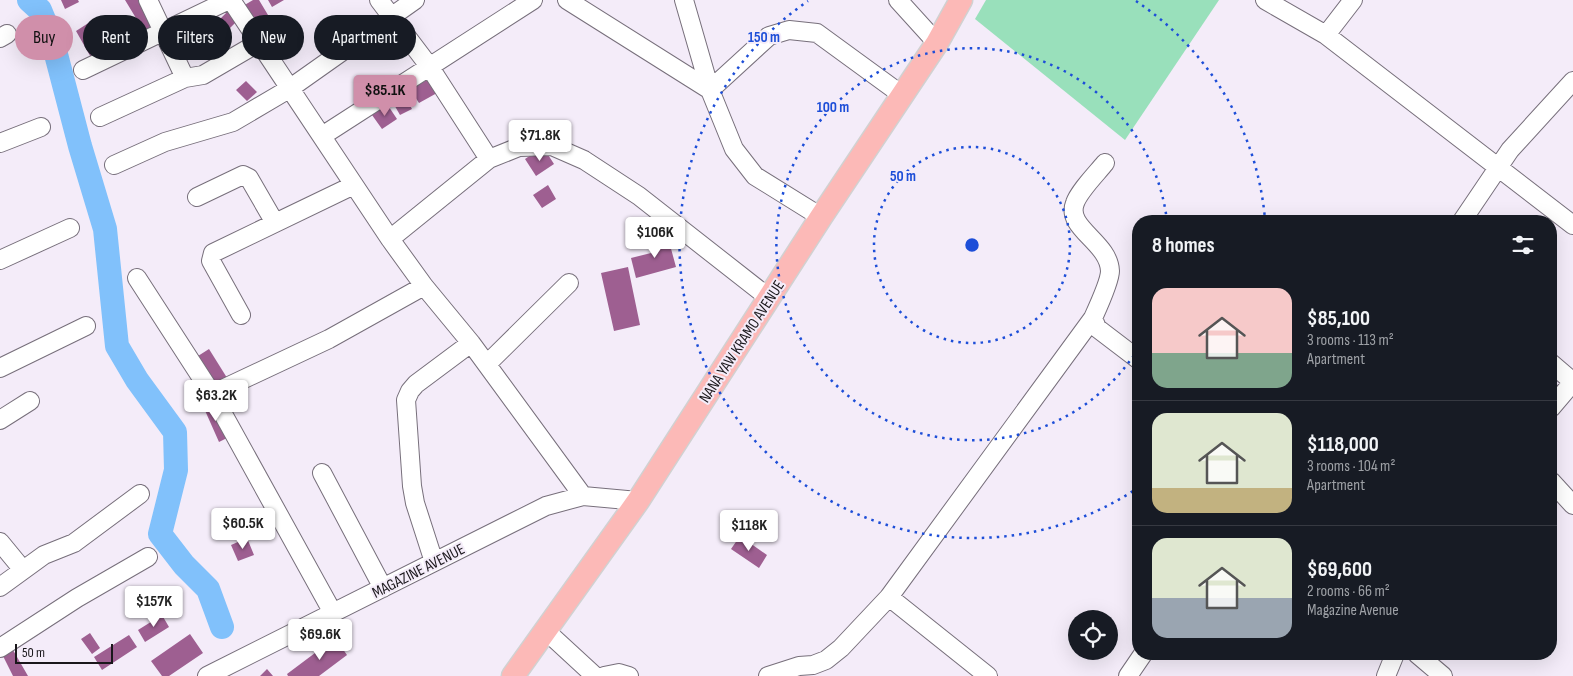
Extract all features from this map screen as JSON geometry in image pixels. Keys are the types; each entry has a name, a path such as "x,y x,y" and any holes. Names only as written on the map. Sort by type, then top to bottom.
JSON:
{"main road":[{"name":"NANA YAW KRAMO AVENUE","path":"513,676 638,501 937,43 961,0"}],"street":[{"path":"148,0 158,22"},
{"path":"197,15 230,0 242,18"},
{"path":"379,0 390,15"},
{"path":"395,15 414,0"},
{"path":"322,136 532,0"},
{"path":"567,0 710,90"},
{"path":"684,0 710,90 734,149 755,176 822,217"},
{"path":"898,0 937,43"},
{"path":"1326,35 1353,0"},
{"path":"1270,1 1326,35 1573,225"},
{"path":"710,90 769,36 789,30 817,33 902,95"},
{"path":"83,70 158,33"},
{"path":"416,49 489,159"},
{"path":"100,117 186,78 204,75 242,52"},
{"path":"177,60 186,78"},
{"path":"269,60 390,239 424,286 487,364 583,496"},
{"path":"114,165 165,142 233,122 289,89 330,60"},
{"path":"1466,215 1510,150 1573,81"},
{"path":"0,143 42,126"},
{"path":"390,239 489,159 518,147 552,146 584,160 639,196 769,298"},
{"path":"768,676 826,660 841,648 889,597 1093,318 1110,271 1105,256 1094,239 1076,223 1073,214 1075,202 1105,163"},
{"path":"197,197 243,176 249,178 275,224"},
{"path":"241,315 211,261 213,253 354,185"},
{"path":"0,260 70,228"},
{"path":"137,278 212,394 333,613"},
{"path":"487,364 569,283"},
{"path":"212,394 329,339 424,286"},
{"path":"1093,318 1097,328 1132,355"},
{"path":"0,368 86,326"},
{"path":"434,562 414,503 406,400 410,390 416,384 471,343"},
{"path":"1557,368 1573,382 1557,401"},
{"path":"0,420 30,402"},
{"path":"322,473 383,588"},
{"path":"1557,488 1573,505"},
{"path":"0,586 44,555 74,542 140,494"},
{"name":"MAGAZINE AVENUE","path":"207,676 546,506 583,496 638,501"},
{"path":"0,542 23,570"},
{"path":"0,648 77,598 148,557"},
{"path":"889,597 988,676"},
{"path":"545,630 595,676"},
{"path":"1128,676 1139,660"},
{"path":"1386,676 1392,660"},
{"path":"1424,660 1443,676"},
{"path":"604,676 619,673 629,676"}],"green space":[{"path":"986,0 1219,0 1125,140 975,19"}],"building":[{"path":"61,0 78,0 79,2 65,9"},
{"path":"125,0 139,0 148,15 134,15"},
{"path":"253,0 259,0 268,15 248,15 243,6"},
{"path":"268,0 284,0 272,7"},
{"path":"229,10 238,20 232,26 232,15 224,15"},
{"path":"148,15 155,27 148,31"},
{"path":"83,26 83,43 76,31"},
{"path":"429,79 437,93 419,103 410,89"},
{"path":"246,81 257,92 247,101 236,90"},
{"path":"404,95 412,109 400,115 392,101"},
{"path":"387,104 397,119 382,129 372,115"},
{"path":"543,147 554,164 536,176 525,159"},
{"path":"548,185 556,199 542,208 533,195"},
{"path":"667,234 676,267 636,278 631,258 655,252 652,238"},
{"path":"628,267 640,325 614,331 601,273"},
{"path":"209,349 229,381 218,388 198,356"},
{"path":"213,401 229,437 219,442 203,406"},
{"path":"740,536 767,555 759,568 731,549"},
{"path":"247,538 254,555 238,561 231,545"},
{"path":"162,615 169,627 145,642 138,630"},
{"path":"90,633 100,648 92,654 81,639"},
{"path":"190,634 203,653 169,676 162,676 151,661"},
{"path":"129,635 137,647 102,670 94,657"},
{"path":"335,638 347,655 319,676 288,676 287,674"},
{"path":"13,650 28,676 13,676 3,656"},
{"path":"267,669 273,676 260,676"}],"waterway":[{"path":"29,0 40,10 52,39 80,146 105,229 117,346 137,380 175,432 176,470 160,534 184,565 208,589 222,627"}]}
